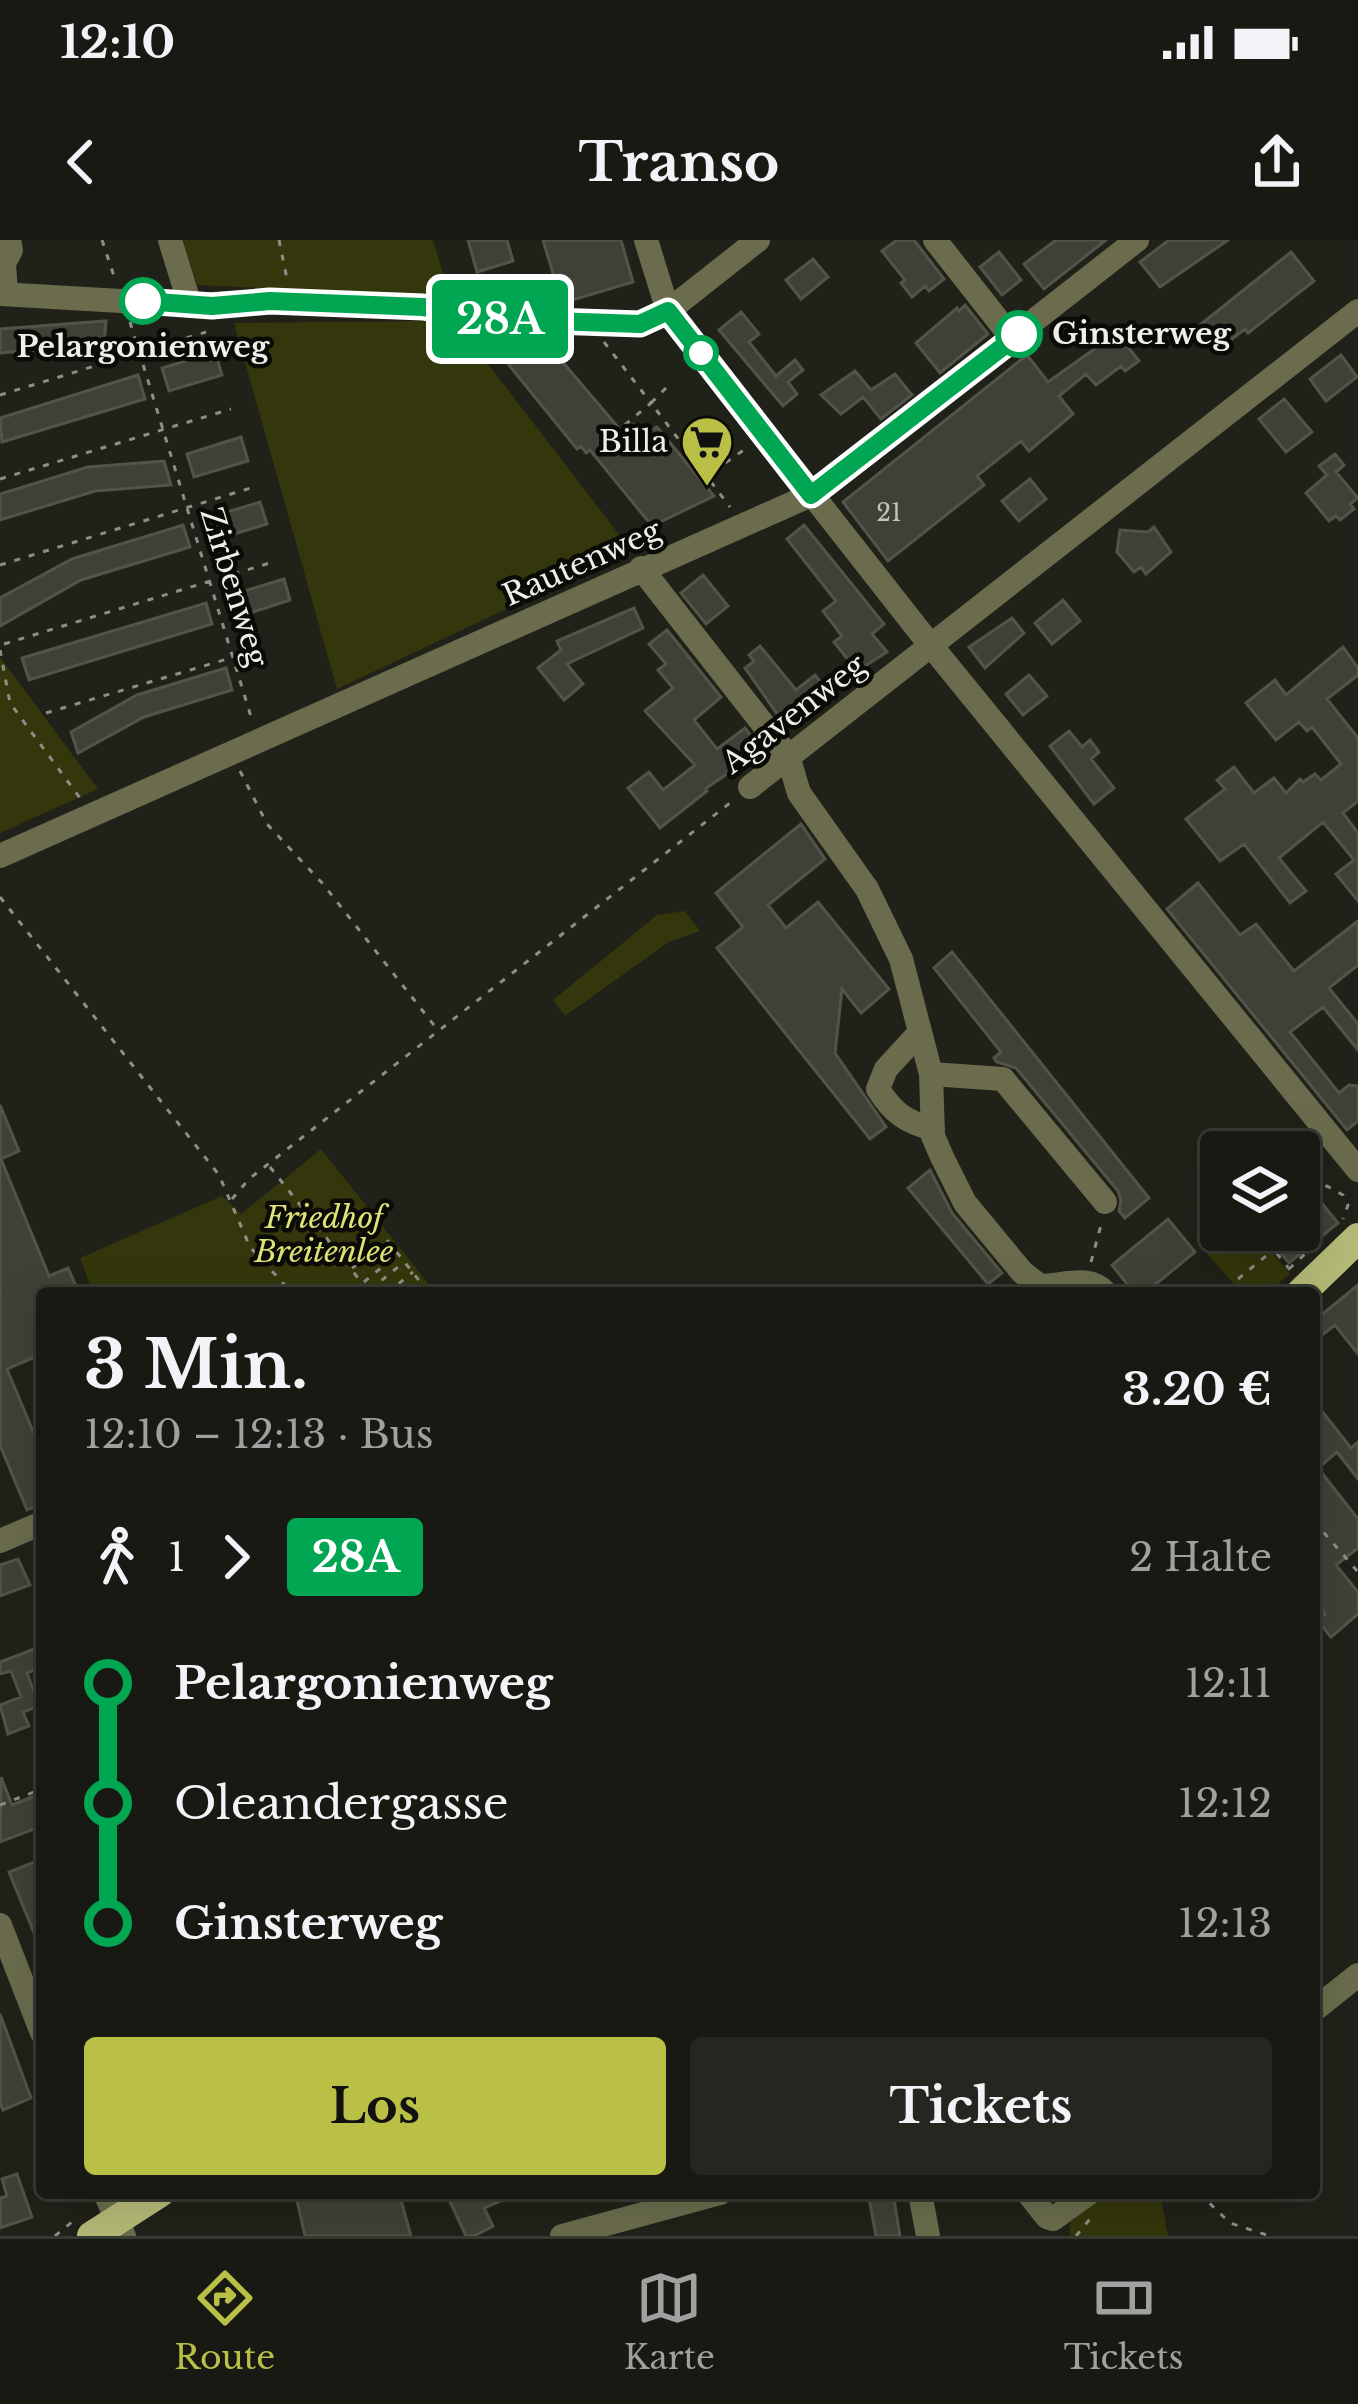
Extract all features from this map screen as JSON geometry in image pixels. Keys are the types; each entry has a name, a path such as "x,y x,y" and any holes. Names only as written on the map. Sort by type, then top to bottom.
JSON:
{"main road":[{"path":"1306,1287 1348,1232"},
{"path":"109,2221 148,2199"}],"street":[{"path":"170,240 190,305"},
{"path":"646,240 668,311 931,645 1354,1167"},
{"path":"4,254 3,294 190,305 288,302 423,307 496,319 640,324 668,311 758,240"},
{"path":"934,240 1012,338"},
{"name":"Rautenweg","path":"0,856 811,495 1136,240"},
{"name":"Agavenweg","path":"750,787 1358,311"},
{"path":"641,568 788,756 799,793 867,889 902,959 931,1074 933,1129 965,1203 1022,1273 1040,1286 1096,1287"},
{"path":"920,1032 886,1069 878,1089 908,1123 933,1129"},
{"path":"931,1074 1003,1079 1105,1202"},
{"path":"0,1541 36,1526"},
{"path":"0,1925 36,2018"},
{"path":"1320,2005 1358,1975"},
{"path":"562,2236 698,2199"},
{"path":"921,2199 928,2236"},
{"path":"1033,2199 1047,2217 1059,2218 1082,2199"}],"path":[{"path":"102,240 117,285"},
{"path":"279,240 288,302"},
{"name":"Zirbenweg","path":"129,317 261,740"},
{"path":"0,395 206,332"},
{"path":"603,340 730,507"},
{"path":"620,429 666,388"},
{"path":"0,479 231,409"},
{"path":"701,480 749,446"},
{"path":"0,565 254,487"},
{"path":"4,644 276,562"},
{"path":"0,650 10,703 92,815"},
{"path":"46,712 234,657"},
{"path":"237,671 249,667"},
{"path":"239,769 267,824 323,884 439,1032"},
{"name":"Agavenweg","path":"232,1199 237,1189 750,787"},
{"path":"0,897 219,1175 250,1247 287,1287"},
{"path":"268,1166 366,1287"},
{"path":"1348,1232 1343,1196 1354,1167"},
{"path":"1320,1190 1327,1186 1343,1196"},
{"path":"1096,1287 1105,1202"},
{"path":"351,1269 387,1240 424,1287"},
{"path":"1238,1279 1273,1251"},
{"path":"1275,1251 1288,1269 1305,1255"},
{"path":"363,1283 398,1254"},
{"path":"376,1287 404,1262"},
{"path":"395,1287 413,1273"},
{"path":"1320,1528 1358,1572"},
{"path":"0,1805 36,1791"},
{"path":"1205,2199 1230,2224 1270,2236"}],"green space":[{"path":"183,240 433,240 450,297 197,285"},
{"path":"435,321 465,334 631,550 337,689 234,323"},
{"path":"0,657 98,789 0,833"},
{"path":"685,911 700,931 669,942 565,1016 553,1000 657,915"},
{"name":"Friedhof Breitenlee","path":"321,1149 431,1287 91,1287 80,1258 222,1196 241,1214"},
{"path":"1205,1251 1271,1251 1290,1274 1274,1287 1237,1287"},
{"path":"1098,2199 1161,2199 1168,2236 1070,2236 1070,2222"}],"building":[{"path":"468,240 507,240 513,261 477,272"},
{"path":"543,240 621,240 633,282 569,301 561,275 554,277"},
{"path":"897,240 914,240 944,279 912,297 882,251"},
{"path":"1056,240 1106,240 1044,289 1024,264"},
{"path":"1169,240 1228,240 1160,287 1140,262"},
{"path":"999,252 1021,280 1002,295 980,267"},
{"path":"1291,252 1314,281 1248,333 1245,329 1214,353 1195,329"},
{"path":"813,259 828,277 801,299 786,280"},
{"path":"965,305 988,334 940,373 916,343"},
{"path":"741,312 759,334 749,342 776,376 795,360 803,370 788,382 797,394 783,406 719,330"},
{"path":"106,321 104,344 0,353 0,329"},
{"path":"1117,333 1139,361 1125,371 1121,366 1096,385 1086,374 1059,396 1073,414 1029,451 1021,441 977,476 984,485 888,561 843,502 1027,355 1048,382"},
{"path":"549,346 623,433 634,424 643,435 657,427 714,496 652,526 590,450 577,449 509,365 524,353 532,361"},
{"path":"215,352 222,375 169,391 162,368"},
{"path":"1341,355 1357,377 1326,401 1310,379"},
{"path":"855,371 871,390 895,374 912,395 881,419 863,397 841,414 821,395"},
{"path":"138,375 145,399 2,442 0,418"},
{"path":"1284,399 1312,432 1286,452 1259,419"},
{"path":"241,437 248,461 194,477 187,454"},
{"path":"1335,454 1344,465 1336,472 1358,498 1350,504 1354,509 1340,520 1336,516 1329,521 1306,493 1327,475 1319,466"},
{"path":"164,461 171,485 95,491 0,520 0,494 88,467"},
{"path":"1030,479 1046,499 1019,521 1002,501"},
{"path":"260,502 267,524 214,540 207,518"},
{"path":"183,525 190,547 81,580 0,626 0,598 72,559"},
{"path":"804,525 884,624 872,634 887,652 857,671 834,642 842,636 823,611 836,601 787,539"},
{"path":"1154,527 1171,552 1146,574 1141,567 1134,572 1117,552 1120,530 1148,532"},
{"path":"703,575 728,606 706,624 681,593"},
{"path":"284,579 290,600 238,617 231,595"},
{"path":"1063,600 1080,621 1052,644 1035,623"},
{"path":"206,603 212,624 29,680 22,658"},
{"path":"634,608 643,628 567,664 583,684 564,700 538,668 561,650 557,641"},
{"path":"1012,618 1024,633 985,668 969,647"},
{"path":"667,630 721,697 694,720 717,749 745,728 762,750 705,789 660,828 628,788 649,772 663,790 695,765 645,711 673,688 658,670 666,664 649,644"},
{"path":"760,646 796,690 815,675 830,694 787,728 745,668 754,661 749,655"},
{"path":"1343,647 1358,675 1327,699 1358,738 1358,801 1343,813 1358,833 1358,901 1336,874 1354,860 1323,822 1279,858 1306,891 1290,903 1244,844 1220,861 1186,819 1225,789 1217,780 1234,767 1254,793 1274,778 1286,793 1300,779 1303,782 1315,774 1321,780 1341,764 1312,727 1307,731 1299,722 1276,740 1246,703 1275,680 1286,695"},
{"path":"226,668 232,690 144,717 78,753 71,732 137,695"},
{"path":"1029,675 1047,696 1023,715 1006,694"},
{"path":"1069,731 1082,747 1090,740 1099,752 1091,759 1114,788 1094,804 1050,746"},
{"path":"801,824 825,859 768,905 786,928 818,902 889,989 861,1013 842,989 835,1053 886,1127 870,1139 717,948 743,927 716,893"},
{"path":"1198,883 1240,935 1256,924 1294,971 1358,921 1358,965 1329,988 1358,1024 1358,1050 1323,1007 1290,1032 1339,1093 1349,1085 1358,1086 1358,1121 1347,1130 1167,909"},
{"path":"952,952 1149,1198 1125,1218 1119,1211 1118,1191 1016,1068 997,1062 994,1058 1001,1052 934,968"},
{"path":"0,1105 19,1151 1,1159 49,1276 68,1268 76,1287 36,1287 36,1357 7,1369 36,1439 36,1506 27,1510 0,1445"},
{"path":"930,1170 952,1213 1002,1273 988,1284 908,1188"},
{"path":"1320,1201 1338,1223 1320,1238"},
{"path":"1168,1219 1195,1252 1152,1287 1129,1287 1112,1265"},
{"path":"1279,1251 1304,1251 1289,1263"},
{"path":"1358,1285 1358,1354 1335,1325 1320,1336 1320,1316"},
{"path":"1320,1409 1351,1448 1358,1442 1358,1479 1337,1452 1320,1466"},
{"path":"1320,1471 1358,1519 1358,1548 1336,1565 1358,1592 1358,1614 1331,1637 1320,1624 1325,1614 1320,1604"},
{"path":"18,1559 30,1585 0,1596 0,1565"},
{"path":"36,1648 36,1669 27,1673 36,1707 23,1712 29,1726 8,1734 0,1705 21,1697 11,1671 0,1674 0,1662"},
{"path":"1,1777 12,1805 36,1795 36,1828 0,1842"},
{"path":"36,1861 36,1938 9,1872"},
{"path":"0,2014 31,2098 3,2110 0,2103"},
{"path":"17,2174 32,2217 0,2228 0,2198 7,2196 2,2179"},
{"path":"297,2199 401,2199 411,2236 305,2236"},
{"path":"449,2199 505,2199 484,2208 493,2226 466,2236"},
{"path":"869,2199 894,2199 900,2236 876,2236"}],"bus line":[{"name":"28A","path":"143,301 423,307 496,319 640,324 668,311 811,495 1019,334"}],"place":[{"name":"Pelargonienweg","path":"143,301"},
{"name":"Ginsterweg","path":"1019,334"},
{"name":"Billa","path":"707,488"}]}
